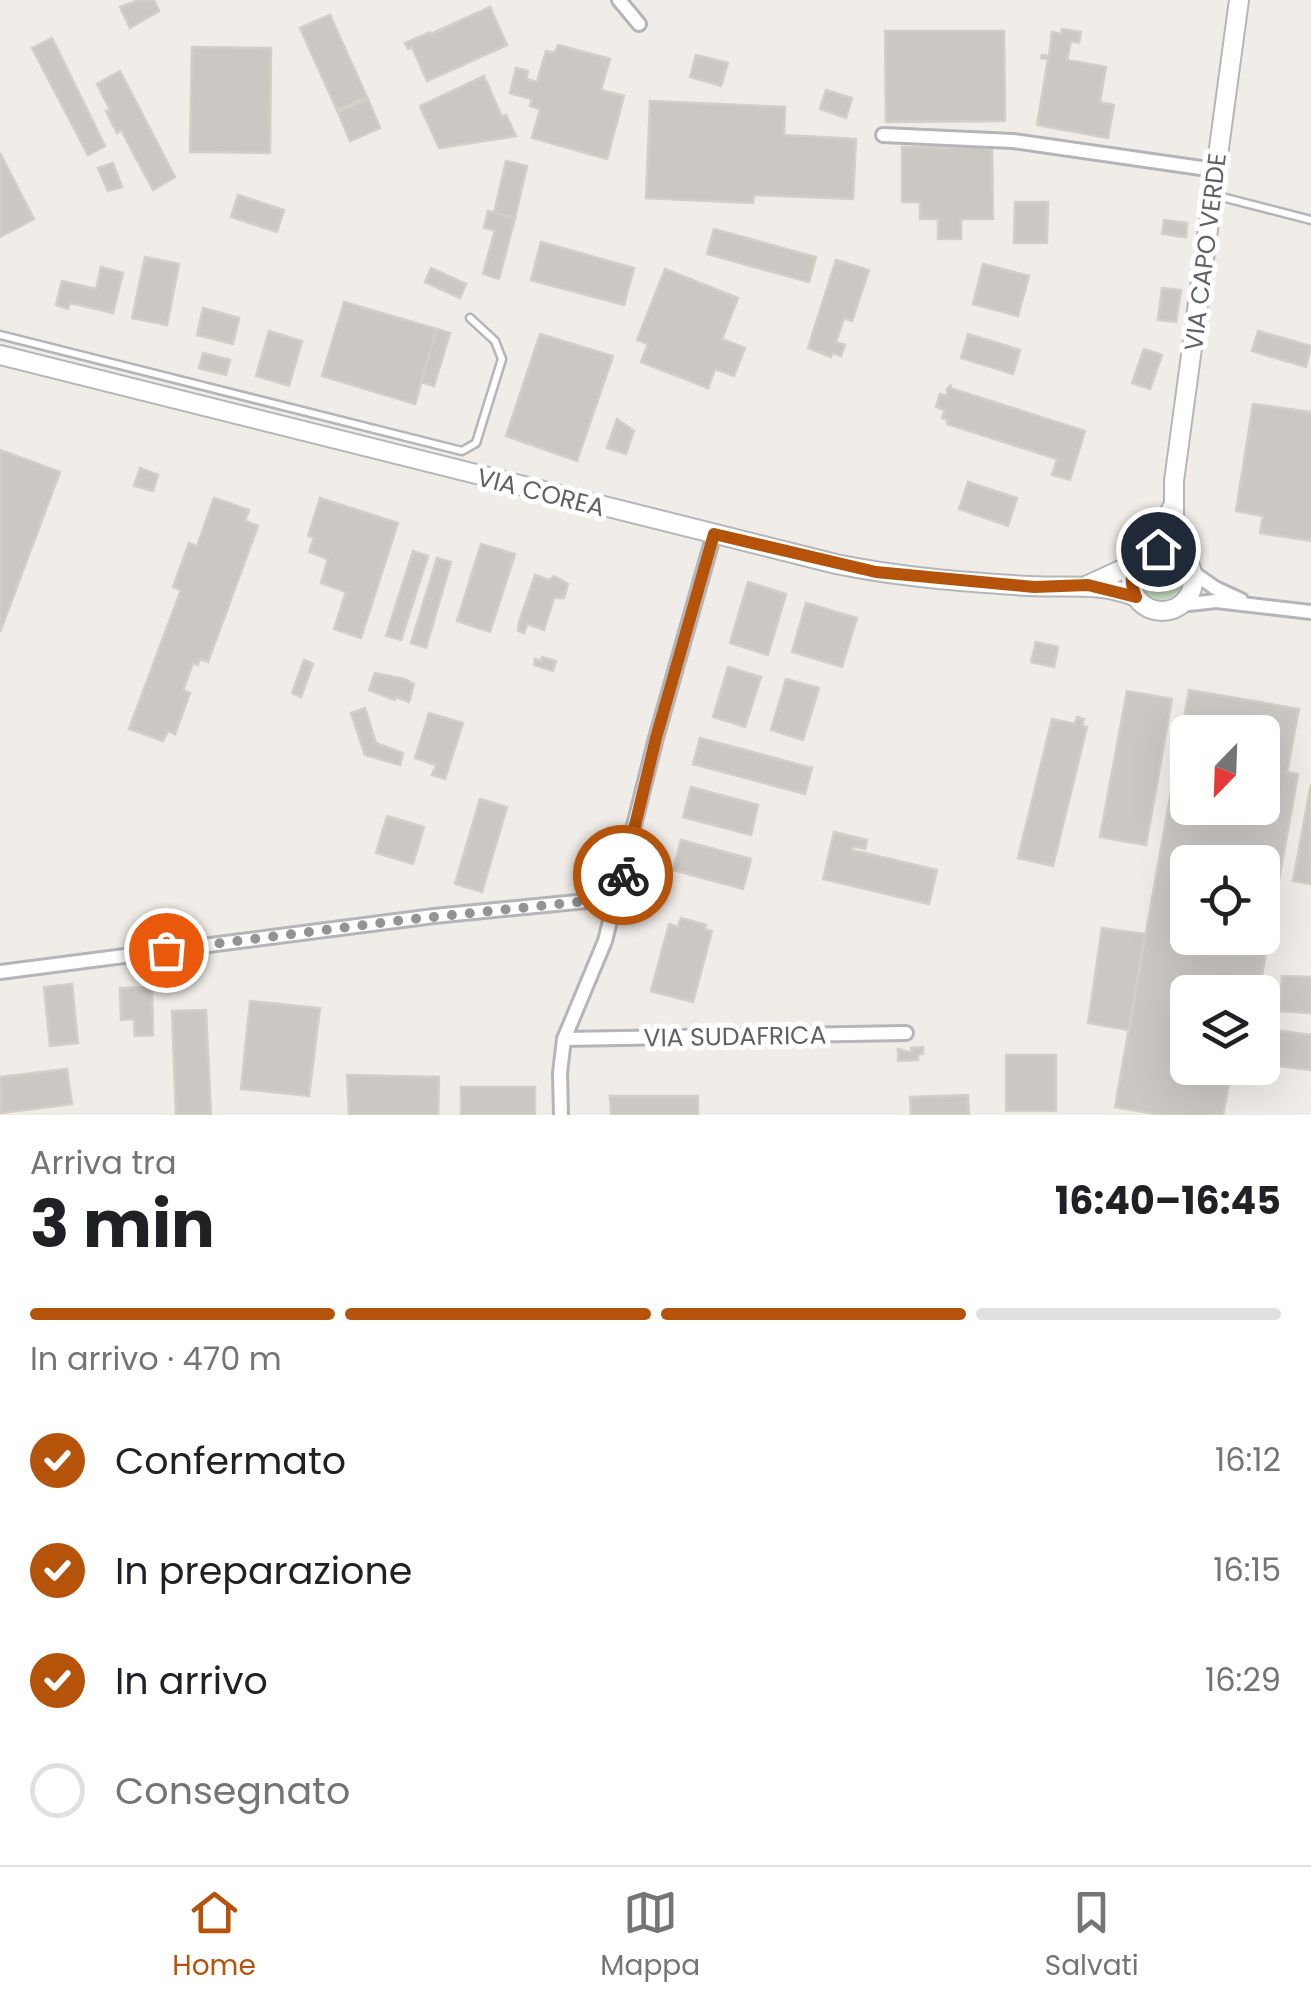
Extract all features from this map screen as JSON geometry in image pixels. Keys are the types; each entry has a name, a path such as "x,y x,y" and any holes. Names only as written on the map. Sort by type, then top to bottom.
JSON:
{"street":[{"path":"619,0 639,24"},
{"name":"VIA CAPO VERDE","path":"1174,504 1214,170 1239,0"},
{"path":"883,136 1013,141 1214,170"},
{"name":"VIA COREA","path":"0,355 63,372 174,391 247,420 876,572 1034,587 1088,585"},
{"path":"1174,504 1131,582 1136,597 1145,606 1160,610 1204,601 1311,612"},
{"path":"1174,504 1174,523 1191,590 1180,604"},
{"path":"561,1115 564,1039 594,974 617,898 656,738 714,534"},
{"path":"1088,585 1165,549 1214,588 1252,606"},
{"path":"1088,585 1136,597"},
{"path":"0,972 398,920 617,898"},
{"name":"VIA SUDAFRICA","path":"564,1039 906,1034"}],"lane":[{"path":"1213,195 1311,220"},
{"path":"0,335 68,353 174,391 252,400 462,452 476,443 502,360 496,341 470,318"},
{"path":"63,372 68,353"},
{"path":"247,420 252,400"},
{"path":"439,467 443,447"}],"green space":[{"path":"1161,558 1176,564 1182,579 1176,594 1161,600 1146,594 1140,579 1146,564"}],"building":[{"path":"139,0 154,0 159,11 130,28 120,7"},
{"path":"490,7 507,45 427,81 412,47 408,49 405,43"},
{"path":"330,15 367,97 337,110 300,28"},
{"path":"1062,29 1081,32 1079,43 1071,41 1067,60 1106,67 1100,102 1114,105 1108,138 1037,125 1048,59 1041,58 1049,56 1052,32 1061,34"},
{"path":"885,31 1004,31 1005,121 886,122"},
{"path":"52,38 105,146 88,155 32,48"},
{"path":"558,45 610,59 601,90 624,96 607,159 532,138 540,109 530,106 532,99 510,93 516,68 528,71 526,79 537,82 546,51 555,53"},
{"path":"192,47 271,48 270,153 190,152"},
{"path":"696,55 728,63 721,86 690,77"},
{"path":"120,71 175,177 153,190 121,130 117,133 97,84"},
{"path":"484,76 502,117 506,115 516,136 439,148 420,106"},
{"path":"826,90 852,98 846,118 820,109"},
{"path":"368,99 380,128 350,141 338,112"},
{"path":"650,101 785,107 784,135 856,139 853,199 754,195 753,203 646,198"},
{"path":"902,147 992,147 993,219 961,219 961,239 938,239 938,219 920,219 920,202 902,202"},
{"path":"0,153 34,219 0,237"},
{"path":"506,161 527,166 515,218 494,213"},
{"path":"113,163 122,187 108,191 98,168"},
{"path":"238,195 284,210 277,232 231,217"},
{"path":"1015,202 1048,202 1047,243 1014,243"},
{"path":"488,211 515,218 499,279 483,274 495,230 484,228"},
{"path":"1164,220 1187,223 1186,237 1162,234"},
{"path":"714,229 816,257 809,282 707,254"},
{"path":"541,242 634,268 624,305 531,280"},
{"path":"145,257 179,264 167,325 132,318"},
{"path":"836,260 869,270 852,321 844,318 836,342 845,345 841,356 832,353 831,357 808,348"},
{"path":"983,264 1029,276 1018,316 973,304"},
{"path":"101,267 123,273 113,313 70,303 68,309 56,305 62,281 96,289"},
{"path":"431,268 466,284 460,298 425,282"},
{"path":"665,269 738,298 722,339 745,348 734,376 715,369 708,388 641,362 648,344 637,340"},
{"path":"1162,288 1181,290 1176,322 1158,320"},
{"path":"344,302 437,329 415,404 322,376"},
{"path":"203,308 239,318 233,344 197,335"},
{"path":"437,329 450,333 434,386 421,382"},
{"path":"269,331 302,341 289,386 256,376"},
{"path":"1258,331 1311,346 1306,367 1252,351"},
{"path":"540,334 613,356 577,461 506,436"},
{"path":"968,334 1020,350 1013,374 961,358"},
{"path":"1144,349 1162,355 1150,389 1132,383"},
{"path":"203,353 230,360 226,375 199,368"},
{"path":"951,385 950,388 1085,431 1070,480 1052,475 1057,459 947,424 948,420 942,418 945,410 936,407 940,394 947,396"},
{"path":"1253,404 1311,412 1311,541 1260,533 1263,516 1236,511"},
{"path":"617,419 634,431 626,454 607,448"},
{"path":"0,450 60,472 0,632"},
{"path":"140,468 158,475 153,491 134,486"},
{"path":"968,482 1017,498 1008,526 959,509"},
{"path":"214,498 249,510 245,521 258,526 208,662 200,659 198,665 193,663 183,690 190,693 175,734 168,731 163,741 129,729 181,590 173,587 189,543 197,546"},
{"path":"320,498 398,523 361,638 334,629 346,592 321,583 328,559 309,552 314,538 308,536"},
{"path":"481,544 515,554 490,632 457,621"},
{"path":"413,551 428,556 401,640 386,636"},
{"path":"437,558 451,562 426,648 411,643"},
{"path":"535,575 549,580 554,576 568,584 564,598 554,598 544,630 527,624 524,633 518,631 519,622"},
{"path":"748,582 786,594 768,655 730,643"},
{"path":"806,603 857,618 842,667 792,652"},
{"path":"1036,642 1058,647 1054,667 1031,662"},
{"path":"542,657 556,661 553,671 534,665 535,659 541,661"},
{"path":"304,660 313,664 301,697 292,693"},
{"path":"728,667 761,677 745,727 713,717"},
{"path":"375,673 414,684 409,702 369,690"},
{"path":"786,679 819,688 803,740 771,730"},
{"path":"1189,690 1299,709 1287,772 1298,774 1280,875 1280,845 1170,845 1170,955 1266,955 1262,975 1170,975 1170,1085 1229,1085 1223,1115 1160,1115 1115,1107 1170,797 1170,825 1280,825 1280,715 1185,715"},
{"path":"1127,691 1172,699 1146,845 1100,837"},
{"path":"365,708 376,743 403,753 400,765 365,755 351,713"},
{"path":"429,713 463,723 445,779 432,775 436,765 415,758"},
{"path":"1077,717 1084,719 1082,726 1087,727 1053,866 1018,858 1052,719 1075,724"},
{"path":"700,738 812,768 805,794 693,764"},
{"path":"1311,784 1311,884 1293,881"},
{"path":"691,787 758,805 751,835 683,817"},
{"path":"480,799 507,807 482,892 455,884"},
{"path":"387,816 424,827 413,864 376,853"},
{"path":"834,832 867,840 865,849 853,846 852,850 937,870 929,904 823,879"},
{"path":"681,840 751,859 743,889 673,870"},
{"path":"681,918 706,925 705,929 712,931 693,1002 651,991 669,924 678,927"},
{"path":"1102,928 1145,934 1129,1030 1088,1023"},
{"path":"1282,976 1311,977 1311,1013 1280,1011"},
{"path":"72,984 78,1043 50,1046 44,987"},
{"path":"152,987 153,1035 135,1036 134,1019 121,1020 120,988"},
{"path":"250,1001 320,1008 309,1096 241,1089"},
{"path":"206,1010 211,1115 176,1115 172,1011"},
{"path":"1280,1031 1311,1035 1311,1070 1280,1066"},
{"path":"923,1047 918,1060 898,1061 898,1049 912,1053 911,1048"},
{"path":"1006,1055 1056,1055 1056,1111 1006,1111"},
{"path":"67,1069 72,1104 1,1113 0,1077"},
{"path":"347,1075 439,1077 438,1115 349,1115"},
{"path":"461,1087 535,1087 535,1115 461,1115"},
{"path":"968,1095 969,1115 911,1115 910,1097"},
{"path":"610,1096 698,1096 698,1115 611,1115"}],"way so far":[{"path":"166,950 617,898 623,875"}],"route":[{"path":"623,875 656,738 714,534 876,572 1034,587 1088,585 1136,597 1131,582 1133,569 1143,556 1158,549"}]}
